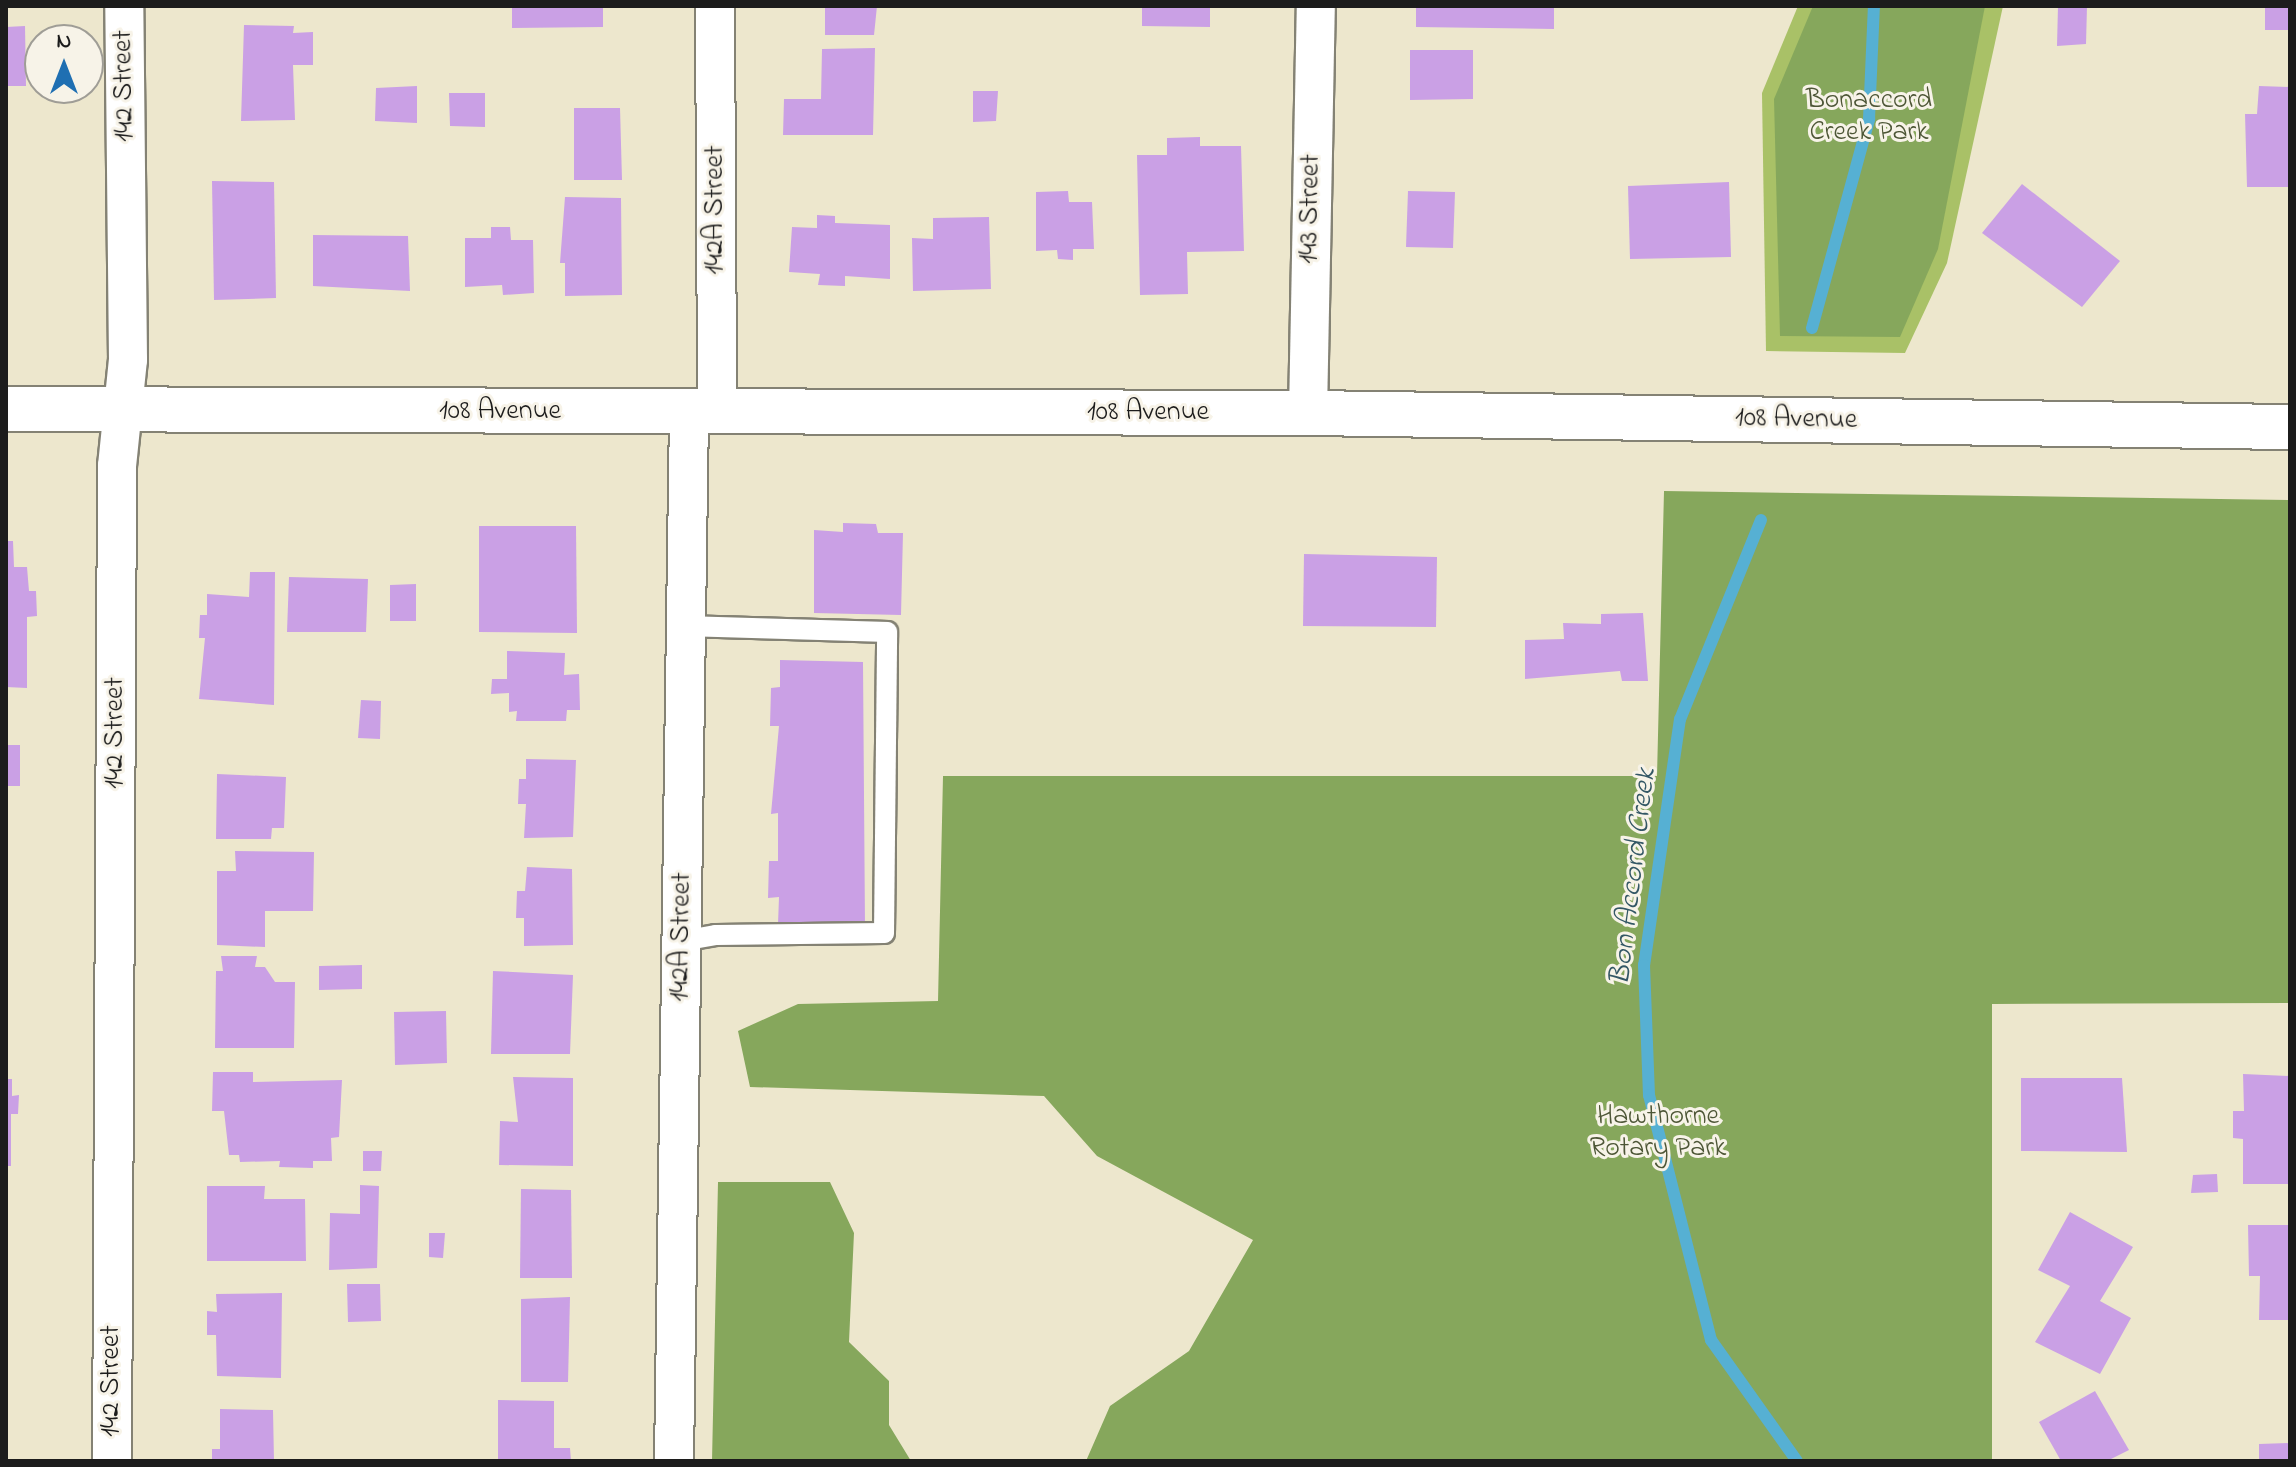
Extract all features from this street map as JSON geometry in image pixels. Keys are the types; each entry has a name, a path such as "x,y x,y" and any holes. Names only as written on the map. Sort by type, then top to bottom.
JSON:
{"main road":[{"name":"108 Avenue","path":"6,409 703,414 1308,413 2290,427"}],"street":[{"name":"142 Street","path":"112,1461 117,466 127,408 124,6"},
{"name":"142A Street","path":"674,1461 685,626 703,414 715,6"},
{"name":"143 Street","path":"1308,413 1316,6"}],"lane":[{"path":"682,941 716,935 884,933 885,917 887,632 685,626"}],"green space":[{"name":"Bonaccord Creek Park","path":"1798,6 2003,6 1947,263 1905,353 1766,351 1762,93"},
{"name":"Bonaccord Creek Park","path":"1813,6 1985,6 1938,249 1900,337 1780,336 1774,99"},
{"name":"Hawthorne Rotary Park","path":"1664,491 2290,500 2290,1003 1992,1004 1992,1461 1086,1461 1110,1406 1189,1351 1253,1240 1097,1156 1044,1096 750,1087 738,1031 798,1004 938,1001 943,776 1657,776"},
{"path":"718,1182 830,1182 854,1233 849,1342 889,1381 889,1425 911,1461 712,1461"}],"building":[{"path":"512,6 603,6 603,27 512,28"},
{"path":"825,6 877,6 874,35 825,35"},
{"path":"1142,6 1210,6 1210,27 1142,26"},
{"path":"1416,6 1554,6 1554,29 1416,27"},
{"path":"2058,6 2087,6 2086,44 2057,46"},
{"path":"2265,6 2290,6 2290,30 2265,30"},
{"path":"244,25 294,26 293,33 313,32 313,65 293,65 295,120 241,121"},
{"path":"24,26 24,86 6,86 6,27"},
{"path":"875,48 873,135 783,135 784,99 821,99 822,49"},
{"path":"1410,50 1473,50 1473,99 1410,100"},
{"path":"417,86 417,123 375,121 376,88"},
{"path":"2259,86 2290,87 2290,187 2247,187 2245,114 2257,114"},
{"path":"973,91 998,91 996,121 973,122"},
{"path":"449,93 485,93 485,127 450,126"},
{"path":"574,108 620,108 622,180 574,180"},
{"path":"1200,137 1200,146 1241,146 1244,251 1187,252 1188,294 1140,295 1137,155 1167,155 1167,138"},
{"path":"212,181 274,182 276,298 214,300"},
{"path":"1729,182 1731,257 1630,259 1628,186"},
{"path":"2022,184 2120,261 2082,307 1982,233"},
{"path":"1068,191 1069,202 1092,202 1094,249 1073,249 1073,260 1058,259 1057,250 1036,251 1036,192"},
{"path":"1408,191 1455,192 1453,248 1406,247"},
{"path":"565,197 621,198 622,295 565,296 565,263 560,263"},
{"path":"817,215 835,216 835,223 890,225 890,279 845,276 845,286 818,285 820,274 789,272 792,227 817,228"},
{"path":"989,217 991,289 913,291 912,238 933,239 933,218"},
{"path":"491,227 510,227 511,240 533,240 534,293 503,295 502,285 465,287 465,238 491,238"},
{"path":"313,235 408,236 410,291 313,286"},
{"path":"843,523 876,524 878,533 903,533 901,615 814,613 814,530 843,532"},
{"path":"479,526 576,526 577,633 479,632"},
{"path":"6,541 13,541 14,567 27,567 29,591 36,591 37,616 27,617 27,688 6,687"},
{"path":"1304,554 1437,557 1436,627 1303,626"},
{"path":"250,572 275,572 274,705 199,699 205,638 199,638 200,615 207,615 207,594 249,597"},
{"path":"289,577 368,579 366,632 287,632"},
{"path":"416,584 416,621 390,621 390,585"},
{"path":"1643,613 1648,681 1622,681 1620,671 1525,679 1525,640 1564,639 1563,623 1601,624 1601,614"},
{"path":"507,651 565,653 564,675 579,674 580,710 567,710 566,721 516,721 517,711 509,712 509,693 491,694 492,679 507,679"},
{"path":"780,660 863,662 865,926 778,924 779,897 768,898 769,861 778,861 778,813 771,814 779,726 770,726 771,688 780,687"},
{"path":"361,700 381,701 380,739 358,738"},
{"path":"6,745 20,745 20,786 6,786"},
{"path":"526,759 576,760 573,837 524,838 526,804 518,804 519,779 526,779"},
{"path":"217,774 286,777 284,828 272,828 271,839 216,839"},
{"path":"235,851 314,852 313,911 265,911 265,947 217,945 217,871 236,871"},
{"path":"527,867 572,869 573,945 524,946 524,918 516,918 517,891 525,891"},
{"path":"221,956 257,956 255,967 265,967 275,982 295,982 294,1048 215,1048 216,971 223,971"},
{"path":"362,965 362,989 319,990 319,966"},
{"path":"493,971 573,975 570,1054 491,1054"},
{"path":"446,1011 447,1063 395,1065 394,1012"},
{"path":"213,1072 253,1072 253,1082 342,1080 339,1137 331,1138 332,1161 313,1161 313,1168 279,1167 280,1161 240,1162 239,1155 229,1155 224,1111 212,1111"},
{"path":"2243,1074 2290,1076 2290,1184 2243,1184 2243,1139 2233,1138 2233,1111 2244,1111"},
{"path":"513,1077 573,1078 573,1166 499,1165 500,1121 518,1122"},
{"path":"2021,1078 2122,1078 2127,1152 2021,1151"},
{"path":"6,1079 12,1079 12,1096 19,1095 18,1114 11,1114 11,1166 6,1166"},
{"path":"363,1151 382,1151 381,1171 363,1171"},
{"path":"2217,1174 2218,1192 2191,1193 2193,1175"},
{"path":"360,1185 379,1186 377,1268 329,1270 330,1213 360,1214"},
{"path":"207,1186 265,1186 264,1199 305,1199 306,1261 207,1261"},
{"path":"521,1189 571,1190 572,1278 520,1278"},
{"path":"2070,1212 2133,1247 2100,1301 2131,1318 2100,1374 2035,1342 2070,1286 2038,1270"},
{"path":"2248,1225 2290,1225 2290,1320 2259,1320 2260,1276 2249,1276"},
{"path":"429,1233 445,1233 443,1258 429,1257"},
{"path":"347,1284 380,1284 381,1321 348,1322"},
{"path":"282,1293 281,1378 217,1376 216,1335 207,1335 207,1311 217,1312 216,1294"},
{"path":"570,1297 568,1382 521,1382 521,1299"},
{"path":"2095,1391 2129,1450 2107,1461 2061,1461 2039,1422"},
{"path":"498,1400 554,1401 554,1448 570,1448 571,1461 498,1461"},
{"path":"220,1409 273,1410 274,1461 212,1461 212,1449 220,1449"},
{"path":"2290,1443 2290,1461 2259,1461 2259,1444"}],"waterway":[{"name":"Bon Accord Creek","path":"1812,328 1869,119 1874,6"},
{"name":"Bon Accord Creek","path":"1761,520 1680,719 1644,965 1649,1095 1711,1340 1797,1461"}]}
